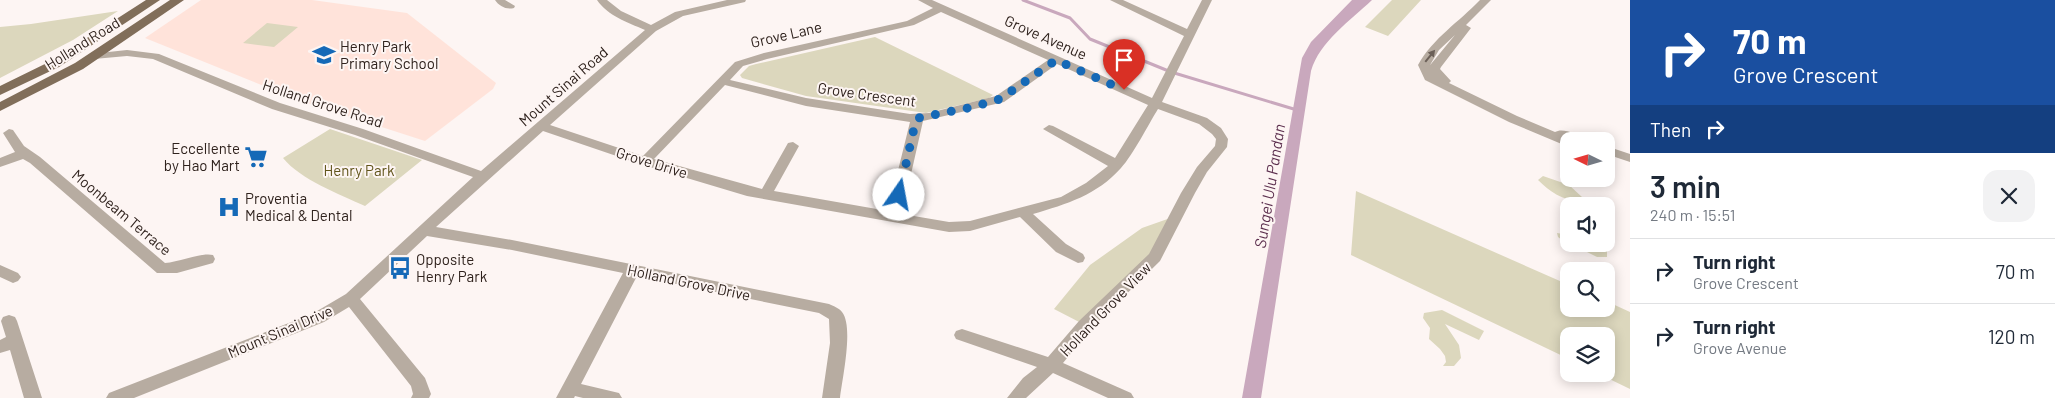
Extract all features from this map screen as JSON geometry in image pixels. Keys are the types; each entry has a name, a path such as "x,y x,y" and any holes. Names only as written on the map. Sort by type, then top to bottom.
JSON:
{"main road":[{"name":"Holland Road","path":"0,107 35,90 94,56 178,0"},
{"name":"Holland Road","path":"0,91 55,64 150,3"},
{"path":"0,96 93,49 118,41"}],"street":[{"path":"500,0 502,3 510,6"},
{"path":"602,0 603,4 617,13 652,29"},
{"name":"Mount Sinai Road","path":"424,230 652,29 679,14 741,0"},
{"name":"Grove Avenue","path":"923,0 1154,104"},
{"path":"1115,0 1188,34"},
{"name":"Grove Drive","path":"541,126 645,161 765,195 894,218 961,227 1024,213 1078,194 1117,165 1154,104 1207,0"},
{"path":"1484,3 1453,30 1428,57 1423,67 1429,78 1560,138"},
{"name":"Grove Lane","path":"645,161 739,64 749,60 910,23 928,16 941,8"},
{"name":"Holland Grove Road","path":"118,41 150,52 155,56 276,106 359,132 483,176"},
{"name":"Holland Grove Road","path":"94,56 127,53 155,56"},
{"name":"Grove Crescent","path":"722,80 806,102 918,118 970,108 1000,99 1056,60"},
{"name":"Holland Grove View","path":"1016,398 1029,383 1051,365 1085,325 1155,257 1188,193 1202,170 1221,147 1222,139 1217,131 1203,121 1154,104"},
{"path":"1516,117 1560,133"},
{"path":"894,218 915,124 918,118"},
{"path":"1049,129 1117,165"},
{"name":"Moonbeam Terrace","path":"8,133 14,144 23,154 35,160 162,269 177,268 208,259"},
{"path":"765,195 793,146"},
{"path":"1615,153 1630,158"},
{"path":"0,163 23,154"},
{"path":"1615,158 1630,164"},
{"path":"1024,213 1061,248 1078,258"},
{"name":"Holland Grove Drive","path":"424,230 512,245 823,308 835,315 838,321 837,351 831,398"},
{"name":"Mount Sinai Drive","path":"115,398 318,318 351,298 424,230"},
{"name":"Holland Grove Drive","path":"408,244 459,236"},
{"path":"613,398 567,393 632,270"},
{"path":"351,298 419,382 418,397"},
{"path":"9,321 7,344 33,398"},
{"name":"Holland Grove View","path":"962,335 1051,365 1125,398"}],"shaded area":[{"name":"Henry Park Primary School","path":"201,0 312,0 407,13 496,83 493,89 425,141 301,101 145,38"},
{"path":"1352,0 1372,0 1328,41 1315,60 1311,71 1261,398 1242,398 1302,58 1311,42"}],"green space":[{"path":"1392,0 1421,0 1388,36 1365,27"},
{"path":"118,11 73,40 0,78 0,27"},
{"path":"267,23 298,27 274,47 243,43"},
{"path":"875,37 993,95 989,98 926,113 806,96 742,78 740,75 749,66 756,64"},
{"name":"Henry Park","path":"330,129 422,160 365,206 310,180 283,158"},
{"path":"1543,176 1560,182 1560,188 1572,188 1582,197 1562,197 1538,180"},
{"path":"1356,191 1560,281 1560,317 1615,317 1615,305 1630,312 1630,389 1615,382 1615,327 1560,327 1560,355 1351,255"},
{"path":"1176,216 1155,257 1085,325 1054,309 1090,265 1142,228"},
{"path":"1587,252 1607,252 1607,257 1597,257"},
{"path":"1442,310 1484,331 1479,340 1445,324 1459,345 1461,358 1454,366 1443,366 1446,362 1445,356 1429,339 1430,328 1423,318 1424,313"}],"waterway":[{"path":"1023,0 1070,18 1090,39 1171,72 1297,110"}],"place":[{"name":"Henry Park Primary School","path":"324,55"},
{"name":"Eccellente by Hao Mart","path":"256,157"},
{"name":"Proventia Medical & Dental","path":"229,207"},
{"name":"Opposite Henry Park","path":"400,268"}],"route":[{"path":"899,195 918,118 973,107 1000,99 1056,60 1124,90"}],"water label":[{"name":"Sungei Ulu Pandan","path":"1269,186"}]}
